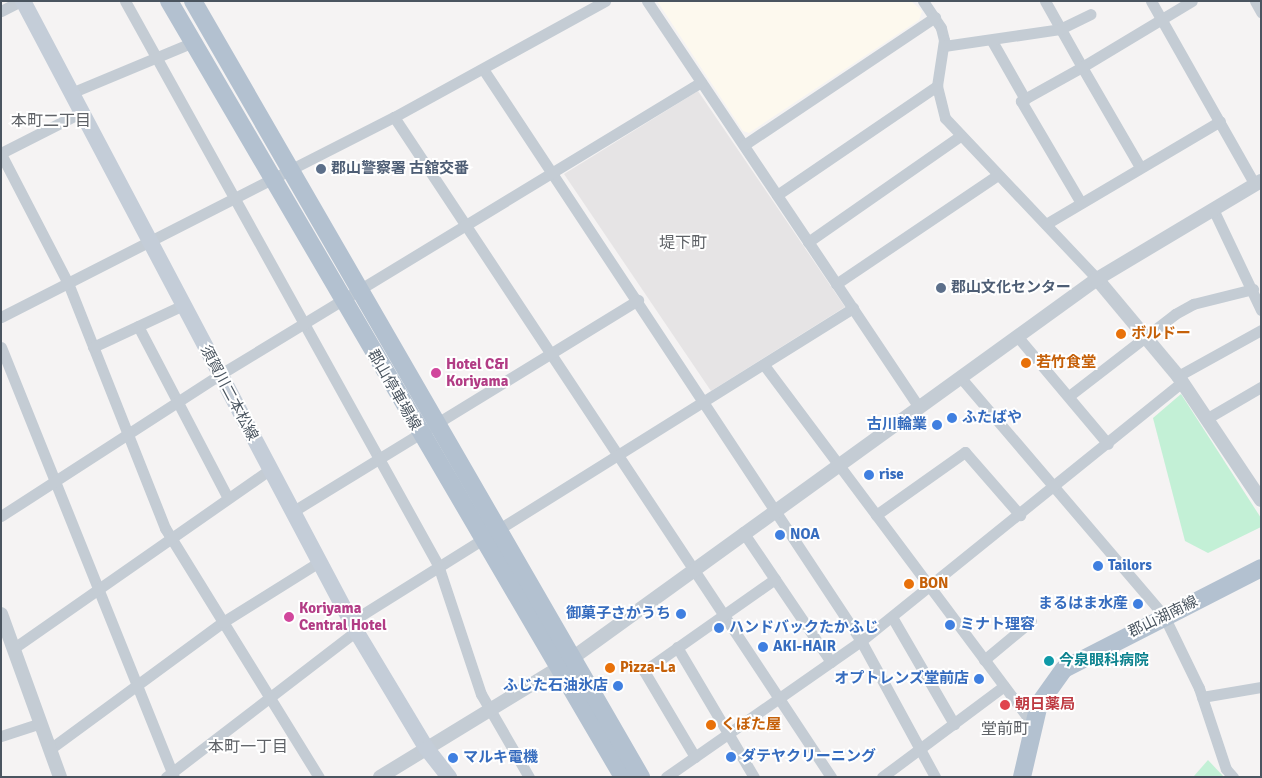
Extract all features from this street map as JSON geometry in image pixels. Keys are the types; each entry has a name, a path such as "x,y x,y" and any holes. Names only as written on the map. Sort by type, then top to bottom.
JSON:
{"main road":[{"name":"須賀川二本松線","path":"22,1 269,470 354,626 427,749 449,777"},
{"name":"郡山停車場線","path":"169,1 271,180 482,539 567,662 641,777"},
{"name":"郡山停車場線","path":"193,1 287,171 498,529 567,662 623,777"},
{"name":"郡山湖南線","path":"1022,777 1039,704 1064,669 1164,616 1261,568"}],"street":[{"path":"1,11 22,1"},
{"path":"124,1 154,58 438,565 490,710 528,777"},
{"path":"1,317 394,117 605,1"},
{"path":"647,1 918,406"},
{"path":"922,1 935,17 944,46 937,86 945,118 996,176 1046,224 1097,279 1144,335 1179,379 1261,500"},
{"path":"380,777 567,662 838,463 961,378 1097,279 1258,183 1160,20 1151,1"},
{"path":"1081,203 1021,101 1192,1"},
{"path":"1254,1 1261,12"},
{"path":"1045,2 1140,167"},
{"path":"944,46 992,41 1060,29 1091,14"},
{"path":"744,145 935,17"},
{"path":"992,41 1025,99"},
{"path":"70,93 192,43"},
{"path":"483,69 705,399 861,641 918,751 935,777"},
{"path":"1,516 220,375 701,82"},
{"path":"777,195 937,86"},
{"path":"80,113 1,153 68,283 127,434 171,538 319,777"},
{"path":"394,117 831,777"},
{"path":"1046,224 1220,121"},
{"path":"808,242 960,136"},
{"path":"836,284 996,176"},
{"path":"1213,209 1253,289 1261,310"},
{"path":"1069,396 1144,335 1194,304 1253,289"},
{"path":"292,512 638,300"},
{"path":"93,347 183,305"},
{"path":"1,347 170,775 270,696 354,626 438,565 854,308"},
{"path":"138,326 228,498"},
{"path":"666,777 861,641 892,617 1108,444 1179,379 1261,330"},
{"path":"1017,336 1108,444"},
{"path":"764,365 1033,724"},
{"path":"961,378 1053,489 1164,616 1202,697 1226,769 1233,777"},
{"path":"1206,419 1261,387"},
{"path":"876,515 964,452 1020,515"},
{"path":"14,648 269,470"},
{"path":"744,532 831,662"},
{"path":"50,749 136,688 223,622 319,562"},
{"path":"695,757 644,671 775,579"},
{"path":"1,614 60,777"},
{"path":"892,617 954,724"},
{"path":"984,660 1031,621"},
{"path":"677,647 754,777"},
{"path":"882,777 1004,686"},
{"path":"1202,697 1261,687"},
{"path":"1,736 41,723"}],"shaded area":[{"path":"657,1 911,1 922,11 919,20 749,133 743,131"},
{"path":"698,91 845,307 711,391 564,174"}],"green space":[{"path":"1181,394 1261,518 1261,527 1208,553 1185,541 1153,418"},
{"path":"1208,760 1224,777 1194,776"}],"place":[{"name":"郡山警察署 古舘交番","path":"321,169"},
{"name":"郡山文化センター","path":"941,288"},
{"name":"ボルドー","path":"1121,334"},
{"name":"若竹食堂","path":"1026,363"},
{"name":"Hotel C&I Koriyama","path":"436,373"},
{"name":"ふたばや","path":"952,418"},
{"name":"古川輪業","path":"937,425"},
{"name":"rise","path":"869,475"},
{"name":"NOA","path":"780,535"},
{"name":"Tailors","path":"1098,566"},
{"name":"BON","path":"909,584"},
{"name":"まるはま水産","path":"1138,604"},
{"name":"御菓子さかうち","path":"681,614"},
{"name":"Koriyama Central Hotel","path":"289,617"},
{"name":"ミナト理容","path":"950,625"},
{"name":"ハンドバックたかふじ","path":"719,628"},
{"name":"AKI-HAIR","path":"763,647"},
{"name":"今泉眼科病院","path":"1049,661"},
{"name":"Pizza-La","path":"610,668"},
{"name":"オプトレンズ堂前店","path":"979,679"},
{"name":"ふじた石油氷店","path":"618,686"},
{"name":"朝日薬局","path":"1005,705"},
{"name":"くぼた屋","path":"711,725"},
{"name":"ダテヤクリーニング","path":"731,757"},
{"name":"マルキ電機","path":"453,758"}],"district":[{"name":"本町二丁目","path":"51,121"},
{"name":"堤下町","path":"683,243"},
{"name":"堂前町","path":"1005,729"},
{"name":"本町一丁目","path":"248,747"}]}
